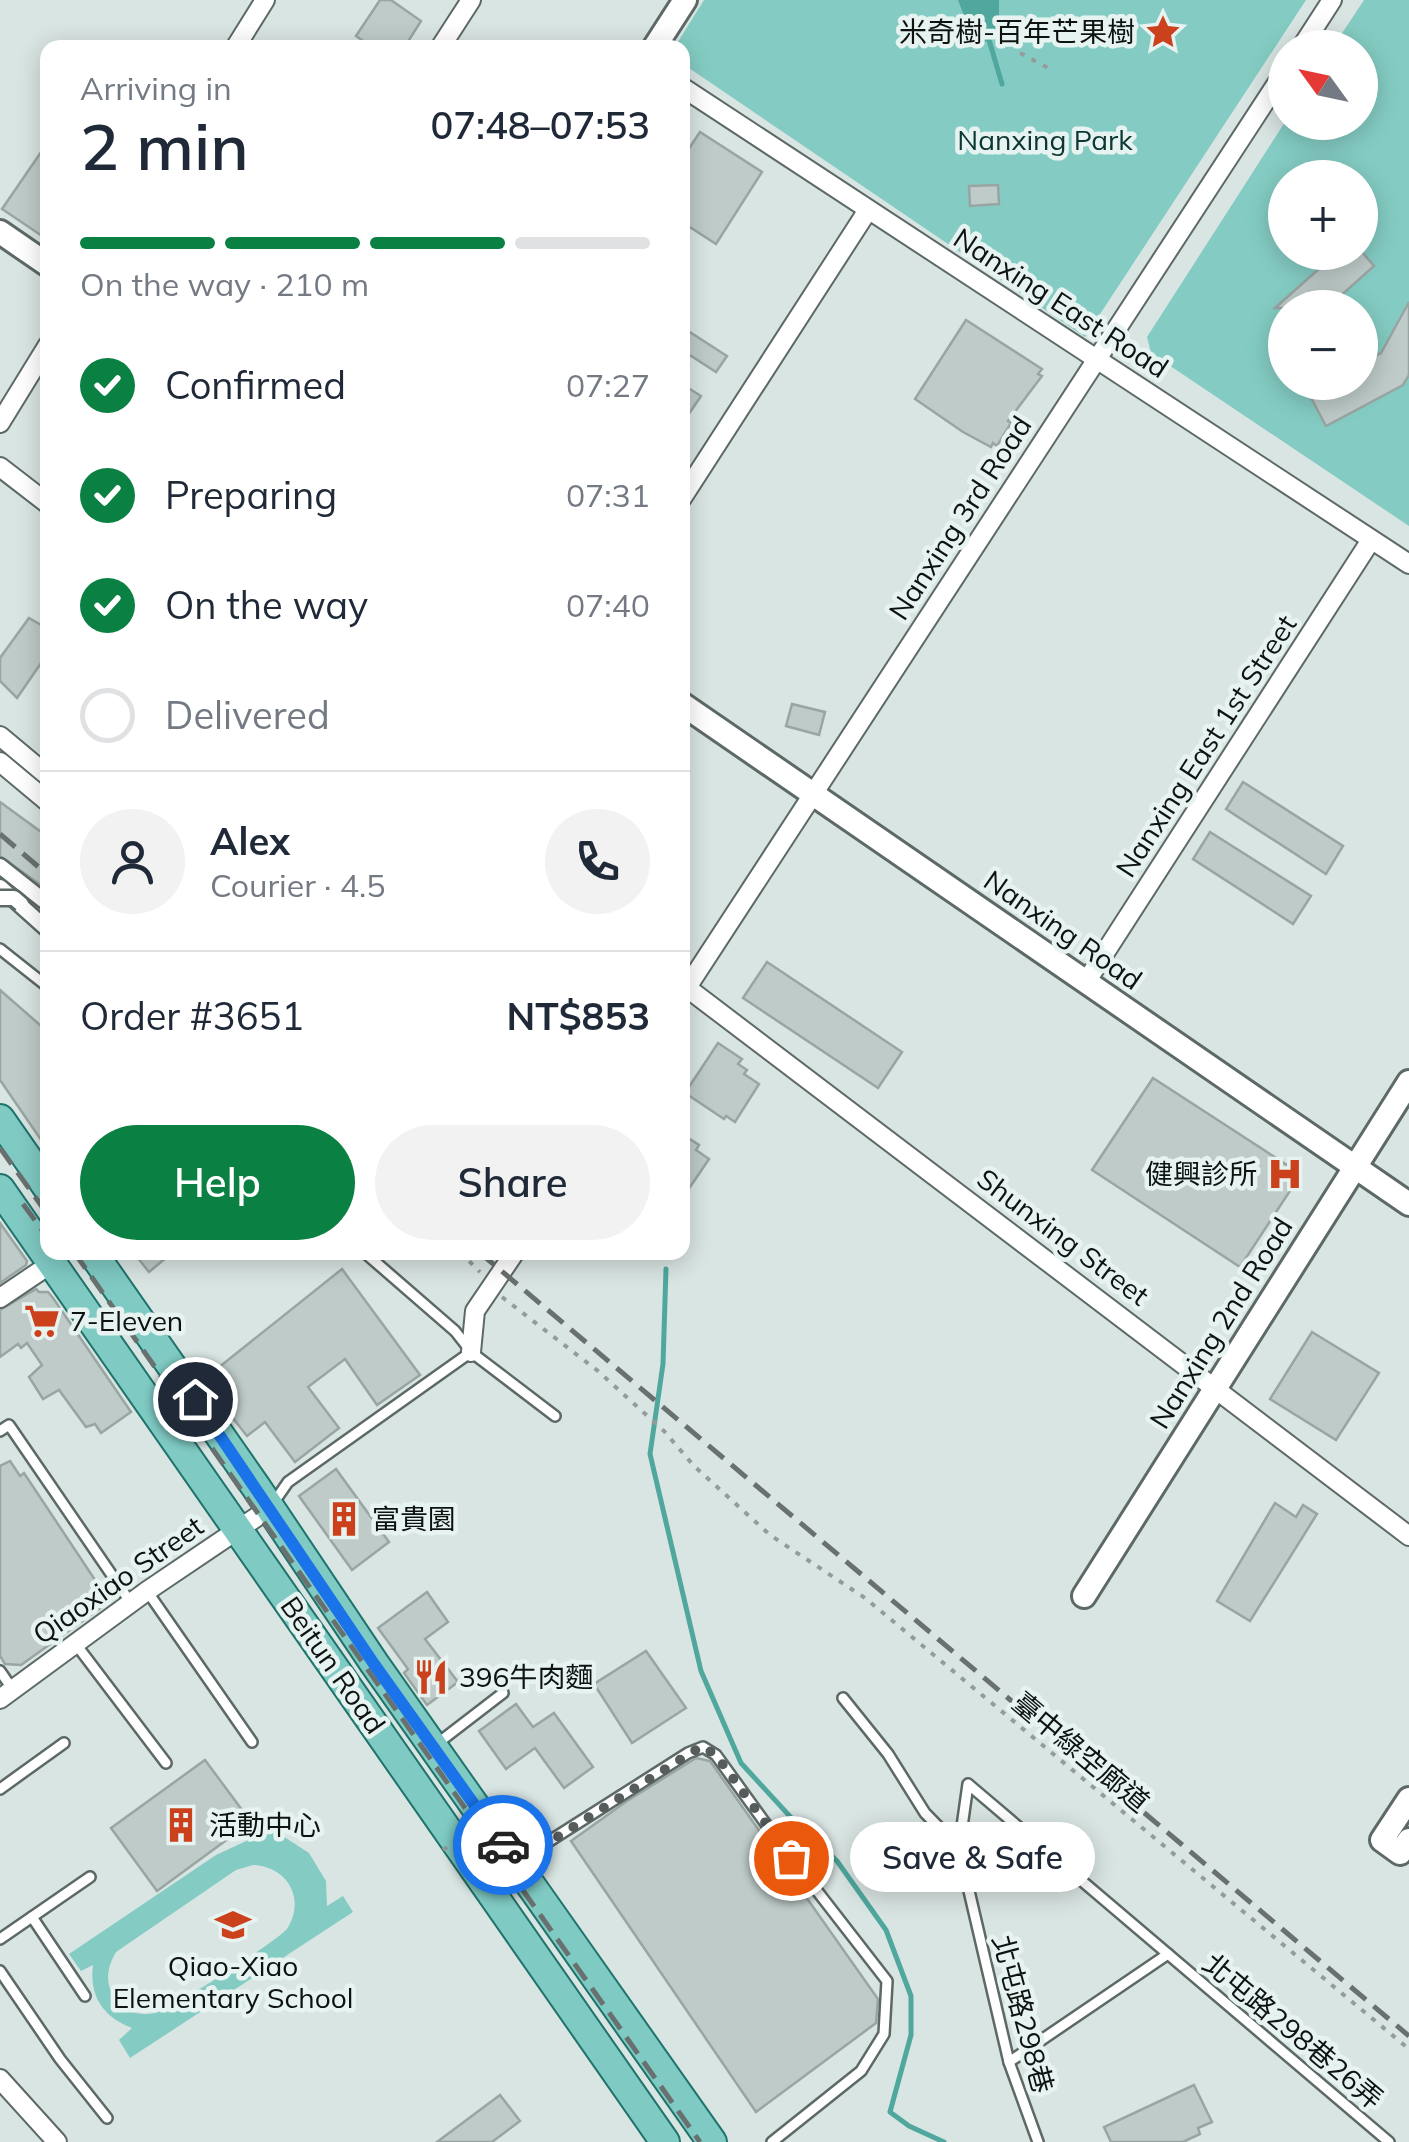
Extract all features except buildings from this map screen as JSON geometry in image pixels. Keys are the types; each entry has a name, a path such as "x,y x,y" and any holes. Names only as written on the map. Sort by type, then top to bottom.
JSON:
{"main road":[{"path":"0,1119 40,1176"},
{"name":"Beitun Road","path":"0,1189 40,1247"},
{"name":"Beitun Road","path":"49,1260 665,2142"},
{"name":"Beitun Road","path":"98,1260 712,2142"}],"street":[{"path":"241,40 265,0"},
{"path":"445,40 471,0"},
{"path":"659,40 685,0"},
{"path":"1313,30 1332,0"},
{"name":"Nanxing East Road","path":"690,93 1409,564"},
{"name":"Nanxing 3rd Road","path":"690,980 1268,97"},
{"path":"690,486 868,210"},
{"path":"0,232 40,260"},
{"path":"0,423 40,358"},
{"path":"0,467 40,498"},
{"name":"Nanxing East 1st Street","path":"1086,982 1371,540"},
{"name":"Nanxing Road","path":"690,709 1409,1204"},
{"path":"0,736 40,769"},
{"path":"0,762 40,795"},
{"path":"0,866 40,898"},
{"path":"0,886 40,923"},
{"name":"Shunxing Street","path":"690,994 1409,1536"},
{"name":"Nanxing 2nd Road","path":"1084,1596 1409,1082"},
{"path":"472,1352 475,1311 510,1260"},
{"path":"0,1298 52,1264"},
{"name":"Qiaoxiao Street","path":"6,1695 74,1643 270,1508"},
{"path":"1409,1800 1382,1840 1400,1853 1409,1840"},
{"path":"0,2079 57,2142"},
{"path":"30,2142 40,2125"}],"lane":[{"path":"2,950 40,981"},
{"path":"373,1260 456,1331 472,1352 554,1416"},
{"path":"270,1508 288,1482 472,1352"},
{"path":"0,1431 9,1425 252,1742"},
{"path":"74,1643 166,1762"},
{"path":"0,1671 6,1695"},
{"path":"434,1746 503,1693"},
{"name":"北屯路298巷","path":"843,1698 888,1754 925,1813 958,1848 1008,2062 1038,2142"},
{"path":"0,1789 64,1743"},
{"path":"516,1863 688,1753 702,1746 716,1755 857,1946 887,1980 884,2034 861,2070 772,2142"},
{"name":"北屯路298巷26弄","path":"958,1848 968,1784 1389,2142"},
{"path":"0,1938 90,1877"},
{"path":"32,1917 85,1996"},
{"name":"北屯路298巷26弄","path":"1008,2062 1168,1954"},
{"path":"0,1970 60,2060 107,2118"}],"path":[{"path":"1020,53 1050,69"},
{"name":"臺中綠空廊道","path":"524,1312 598,1370 722,1493 785,1547 865,1598 1409,2049"},
{"path":"443,1850 494,1812"}],"green space":[{"name":"Nanxing Park","path":"704,0 1306,0 1286,30 1268,30 1268,58 1085,337 690,69 690,40 679,40"},
{"path":"1364,0 1409,0 1409,526 1151,353 1147,337 1273,140 1378,140 1378,30 1344,30"},
{"path":"272,1829 309,1853 326,1881 327,1906 343,1896 353,1912 130,2058 119,2040 132,2028 113,2018 100,2004 93,1986 93,1965 81,1971 69,1954 216,1855","holes":["253,1865 284,1878 294,1896 295,1907 287,1929 222,1975 164,2009 137,2013 117,2001 108,1980 116,1952 236,1870"]}],"shaded area":[{"path":"958,0 999,0 999,35 981,44 970,32"}],"waterway":[{"path":"989,40 1002,84"},
{"path":"666,1269 663,1364 650,1454 701,1671 741,1763 837,1861 886,1930 911,1996 911,2035 890,2112 909,2126 944,2142"}],"railway":[{"path":"0,834 40,868"},
{"path":"0,1148 40,1204"},
{"path":"23,1204 40,1227"},
{"path":"80,1260 700,2142"},
{"path":"488,1260 1409,2036"}],"way so far":[{"path":"503,1845 516,1863 702,1746 716,1755 791,1858"}],"place":[{"name":"米奇樹-百年芒果樹","path":"1163,32"},
{"name":"健興診所","path":"1285,1174"},
{"name":"7-Eleven","path":"42,1321"},
{"name":"富貴園","path":"344,1519"},
{"name":"396牛肉麵","path":"431,1677"},
{"name":"活動中心","path":"181,1825"},
{"name":"Save & Safe","path":"791,1858"},
{"name":"Qiao-Xiao Elementary School","path":"233,1925"}],"route":[{"path":"195,1399 374,1664 503,1845"}]}
